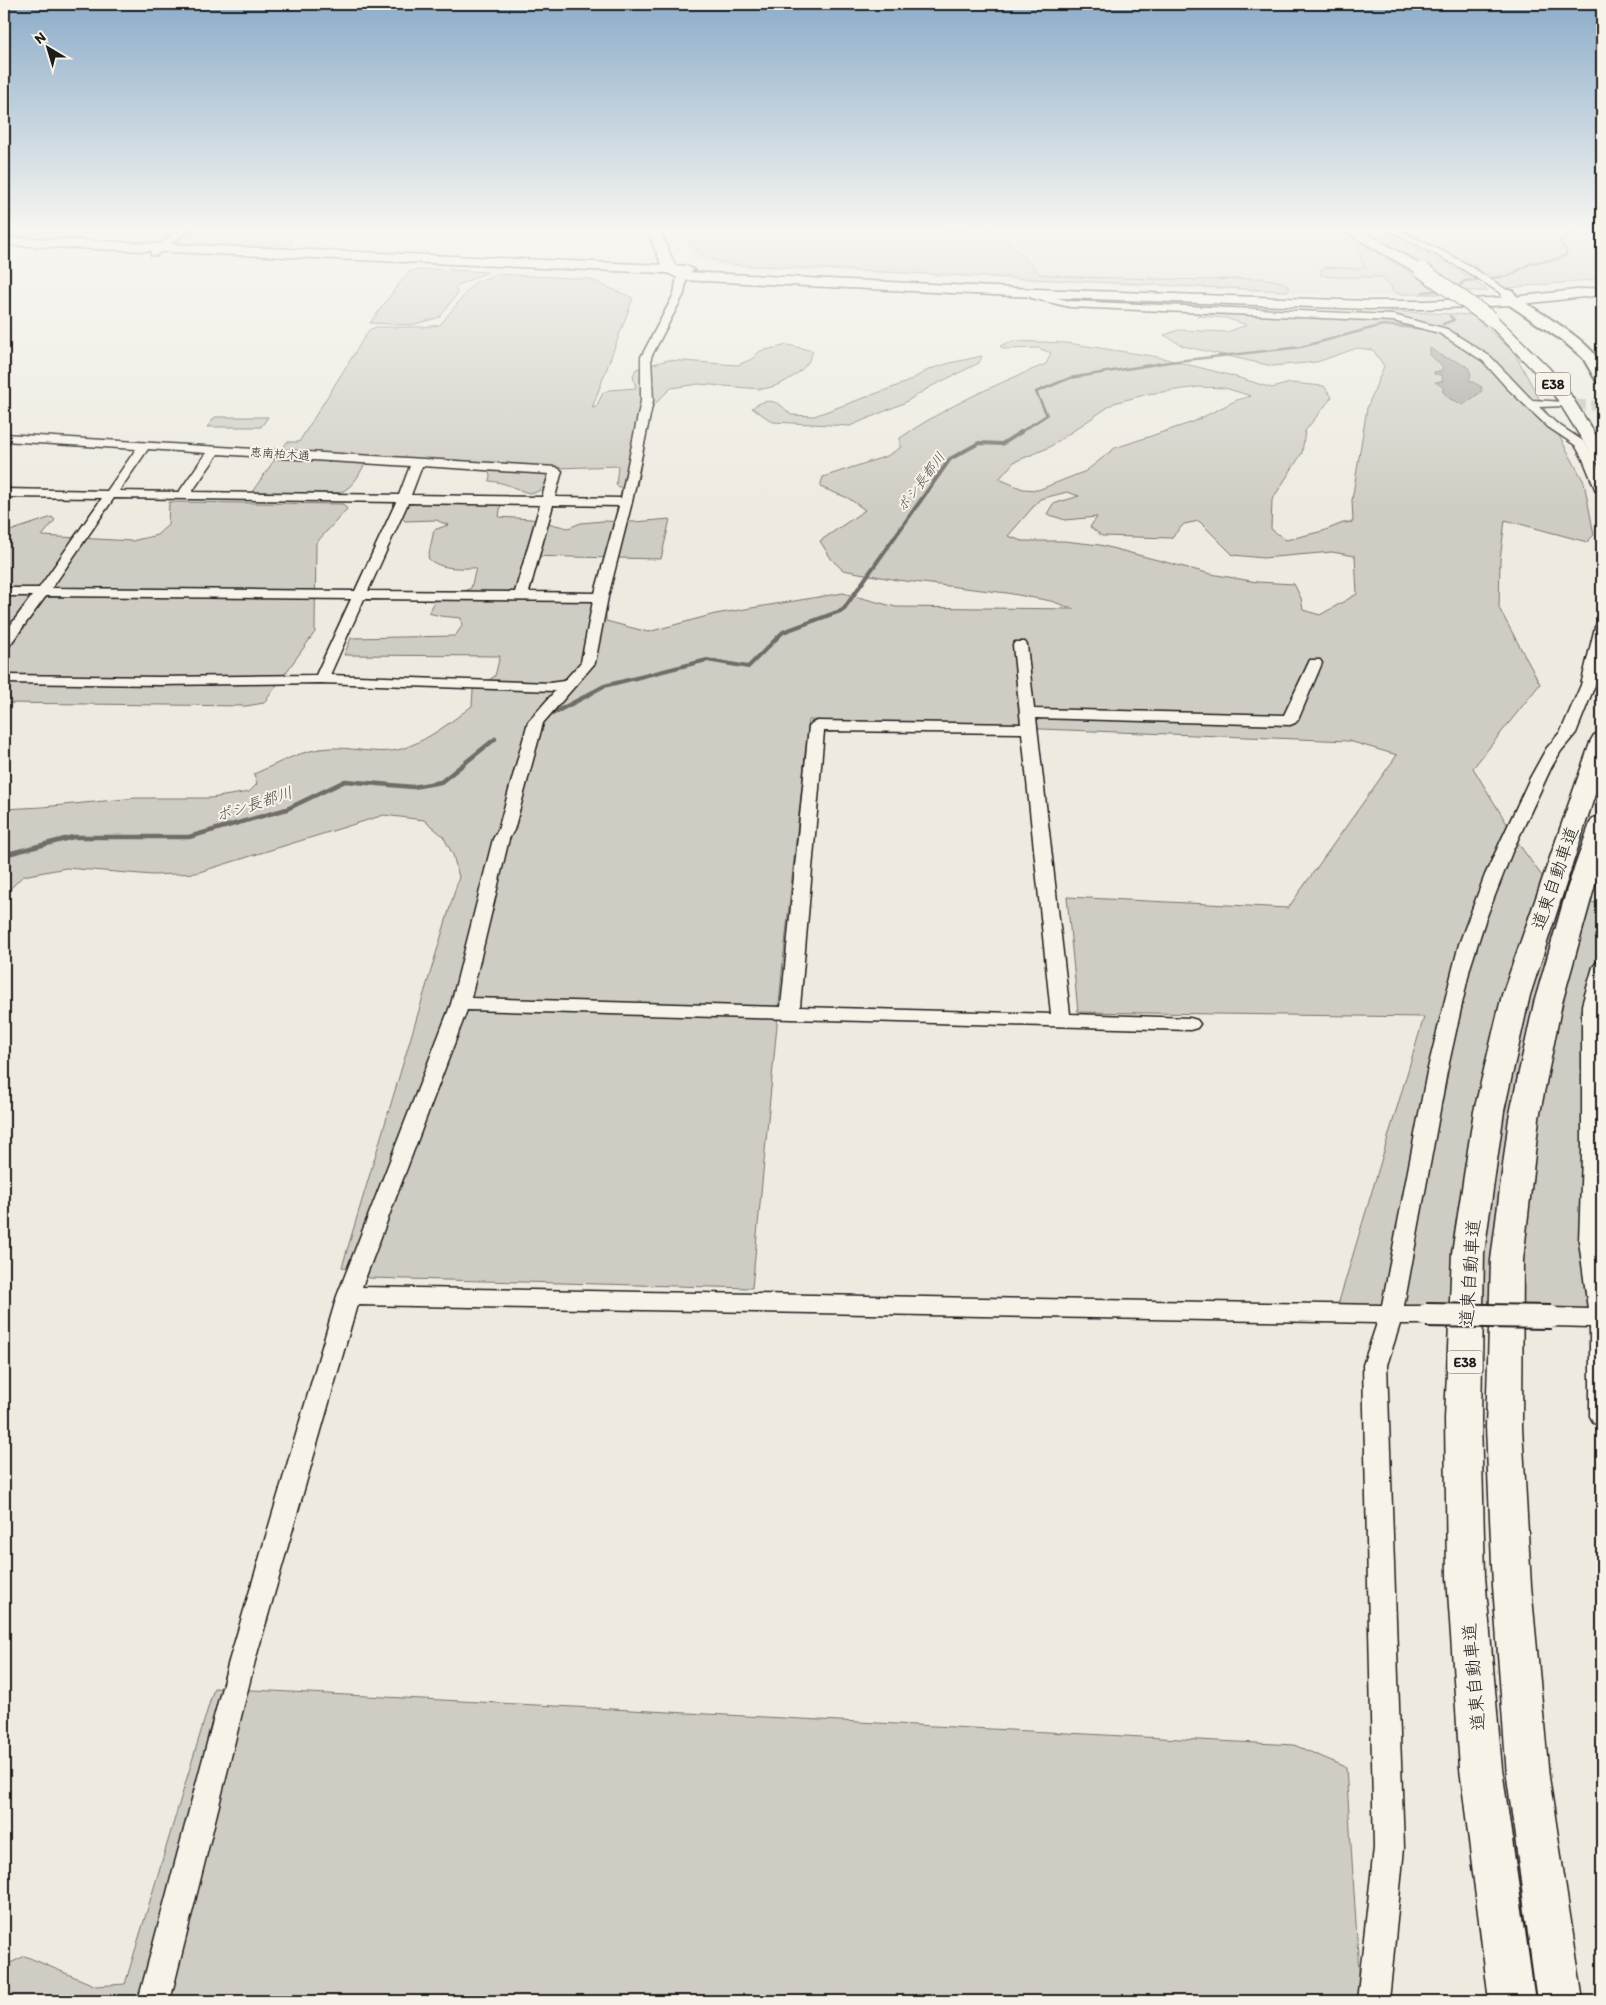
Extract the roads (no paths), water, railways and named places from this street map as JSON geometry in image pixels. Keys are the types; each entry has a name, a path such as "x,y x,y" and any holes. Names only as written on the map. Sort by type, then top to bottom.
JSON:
{"main road":[{"name":"E38","path":"1494,323 1542,371 1564,397 1602,458"},
{"name":"E38","path":"1495,323 1550,370 1602,431"},
{"name":"道東自動車道","path":"1512,2001 1482,1769 1466,1577 1463,1419 1468,1254 1489,1111 1516,995 1602,740"},
{"name":"道東自動車道","path":"1560,2001 1528,1777 1512,1586 1504,1427 1507,1260 1524,1118 1548,1003 1580,889 1602,822"}],"street":[{"path":"154,2001 242,1661 348,1296 460,1004 501,839 506,830 536,722 588,663 601,597 626,502 646,400 646,357 664,323"},
{"path":"1415,323 1432,326 1487,359 1511,386 1552,425 1579,443 1589,459 1602,491"},
{"path":"1546,323 1589,356 1602,379"},
{"path":"1530,403 1561,404"},
{"name":"恵南柏木通","path":"5,439 215,449 556,471"},
{"path":"4,643 42,593 145,445"},
{"path":"182,497 215,449"},
{"path":"321,679 361,594 418,463"},
{"path":"521,596 556,471"},
{"path":"4,494 626,502"},
{"path":"4,592 601,597"},
{"path":"1373,2001 1389,1848 1375,1365 1391,1315 1458,982 1480,910 1508,841 1544,768 1562,738 1568,733 1588,686 1602,627"},
{"path":"1020,645 1061,1021"},
{"path":"790,1013 817,726 1029,721 1290,720 1315,663"},
{"path":"4,679 160,681 321,679 549,687 569,684"},
{"path":"1602,967 1591,1005 1592,1154 1590,1241 1602,1318 1602,1416"},
{"path":"460,1004 1190,1024"},
{"path":"348,1296 1602,1318"}],"waterway":[{"name":"ポシ長都川","path":"1443,324 1447,323"},
{"name":"ポシ長都川","path":"1019,433 1047,415 1036,392 1070,378 1169,362 1301,347 1383,325 1426,329"},
{"name":"ポシ長都川","path":"589,694 604,686 707,660 748,667 783,632 843,610 950,459 979,443 1002,444 1021,432"},
{"name":"ポシ長都川","path":"544,718 592,693"},
{"name":"ポシ長都川","path":"4,855 73,837 189,837 287,809 345,781 413,787 441,782 495,739"}],"tunnel":[{"path":"1561,404 1602,406"}]}
